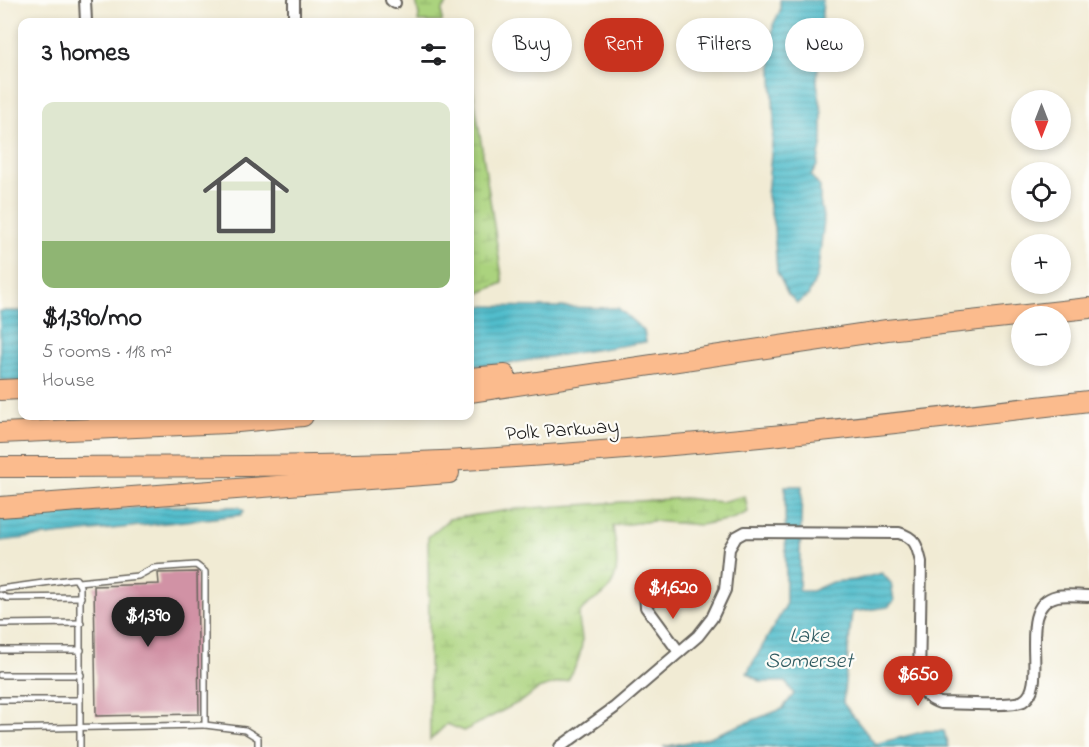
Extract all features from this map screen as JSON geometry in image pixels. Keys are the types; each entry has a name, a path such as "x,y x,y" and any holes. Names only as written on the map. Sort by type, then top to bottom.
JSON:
{"highway":[{"path":"474,391 887,330 1089,308"},
{"path":"474,378 687,355 722,354"},
{"path":"0,390 18,389"},
{"name":"Polk Parkway","path":"0,467 406,462 597,452 742,440 1089,401"},
{"path":"0,433 260,420"},
{"path":"0,507 466,472 685,452 742,440"}],"street":[{"path":"85,0 86,18"},
{"path":"294,0 294,18"},
{"path":"560,747 614,708 698,636 712,618 725,590 729,549 735,537 745,532 899,533 910,536 918,547 921,562 919,683 921,690 930,699 940,703 1023,701 1029,695 1033,684 1035,620 1038,609 1046,601 1057,596 1089,596"},
{"path":"645,595 646,607 679,652"}],"lane":[{"path":"0,589 72,579 78,582 138,576 153,568 196,566 205,572 205,725"},
{"path":"78,582 81,597 80,747"},
{"path":"0,595 7,598 81,597"},
{"path":"0,624 81,623"},
{"path":"0,650 81,650"},
{"path":"0,675 81,675"},
{"path":"0,700 80,700"},
{"path":"0,729 205,725 245,730 258,738 258,747"}],"green space":[{"path":"416,0 450,0 442,10 442,18 419,18"},
{"path":"474,97 503,283 474,295"},
{"path":"745,496 748,512 732,519 700,525 652,521 613,526 617,556 615,575 607,591 585,606 580,613 581,651 568,680 538,689 525,699 464,731 447,724 430,740 428,537 449,519 516,509 684,498 721,502"}],"water":[{"path":"780,0 823,0 822,18 785,18 785,72 818,72 822,114 822,142 817,166 811,176 820,187 824,221 817,276 808,296 797,303 788,294 777,272 774,227 767,196 774,122 773,25 780,11"},
{"path":"474,306 618,308 644,331 646,342 497,365 474,366"},
{"path":"0,311 18,311 18,382 0,380"},
{"name":"Lake Somerset","path":"785,486 802,486 799,591 812,591 832,582 855,580 882,573 891,583 894,601 888,607 852,612 843,703 875,744 926,731 944,731 948,747 663,747 704,739 782,709 794,694 786,682 761,682 747,673 786,605"},
{"path":"160,506 239,507 244,511 241,515 0,541 0,518"}],"building":[{"path":"197,572 199,714 96,716 94,586 159,584 158,573"}]}
